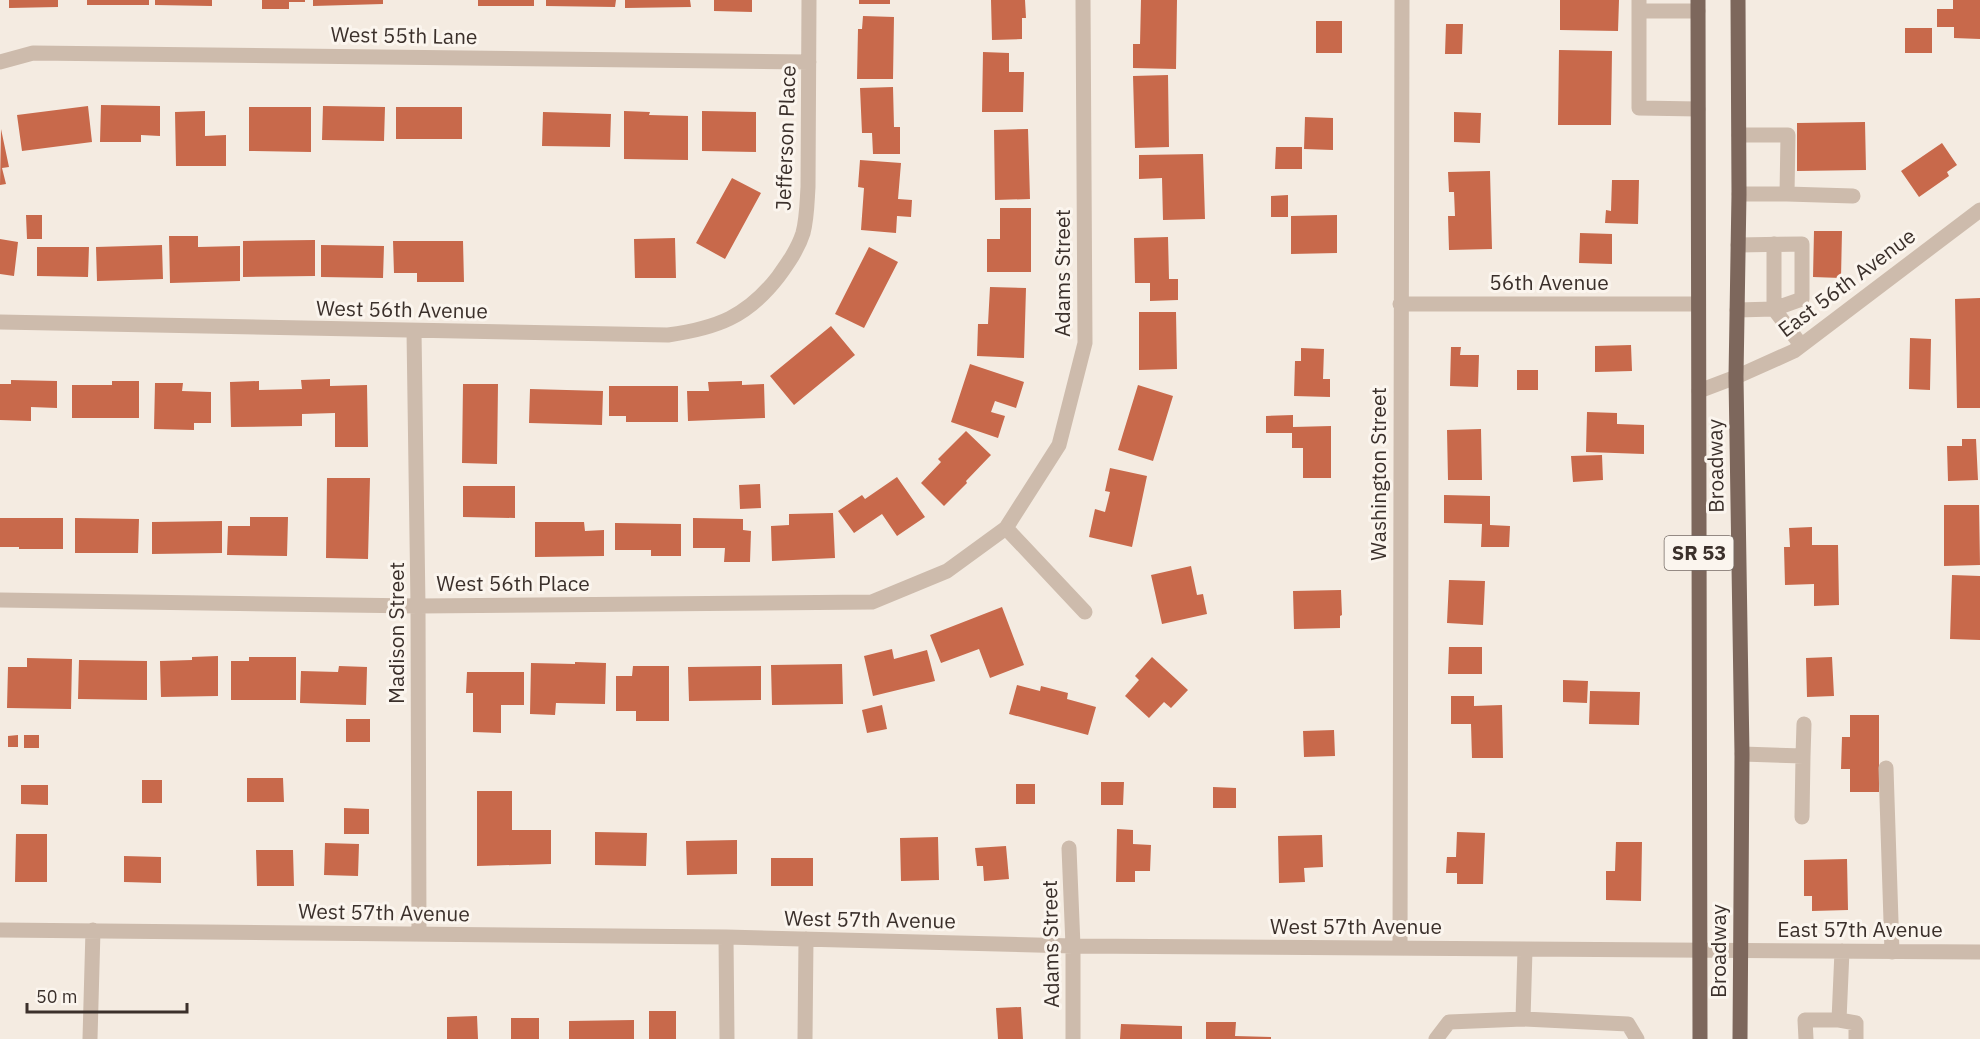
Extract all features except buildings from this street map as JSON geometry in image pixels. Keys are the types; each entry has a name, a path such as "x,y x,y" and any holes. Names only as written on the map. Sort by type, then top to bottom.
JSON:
{"main road":[{"name":"Broadway","path":"1738,0 1739,194 1736,377 1742,754 1740,1039"},
{"name":"Broadway","path":"1698,6 1700,1039"}],"street":[{"name":"Jefferson Place","path":"782,272 794,253 807,212 808,0"},
{"name":"Adams Street","path":"1006,528 1059,445 1085,343 1083,0"},
{"name":"Washington Street","path":"1400,948 1402,0"},
{"path":"1698,6 1639,6 1639,108 1698,109"},
{"name":"West 55th Lane","path":"0,62 33,53 809,62"},
{"path":"1739,135 1788,135 1787,194"},
{"path":"1739,194 1853,196"},
{"name":"East 56th Avenue","path":"1698,391 1794,351 1980,210"},
{"path":"1774,244 1774,309 1801,345"},
{"path":"1737,310 1774,309 1802,299 1802,244 1738,245"},
{"name":"West 56th Avenue","path":"0,322 668,335 693,332 724,322 751,307 782,272"},
{"name":"56th Avenue","path":"1400,304 1698,304"},
{"name":"Madison Street","path":"414,331 419,934"},
{"name":"West 56th Place","path":"0,600 418,606 872,602 948,571 1006,528"},
{"path":"1006,528 1085,612"},
{"path":"1802,817 1804,724"},
{"path":"1742,754 1803,756"},
{"path":"1886,768 1892,952"},
{"name":"Adams Street","path":"1069,848 1073,946 1073,1039"},
{"name":"West 57th Avenue","path":"0,930 726,937 1073,946 1740,951"},
{"path":"90,1039 93,930"},
{"path":"726,937 727,1039"},
{"path":"805,1039 806,939"},
{"path":"1523,1018 1525,950"},
{"name":"East 57th Avenue","path":"1740,951 1980,952"},
{"path":"1839,1020 1842,951"},
{"path":"1437,1039 1449,1022 1523,1018 1628,1024 1637,1039"},
{"path":"1806,1039 1805,1020 1839,1020 1856,1023 1856,1039"}]}
